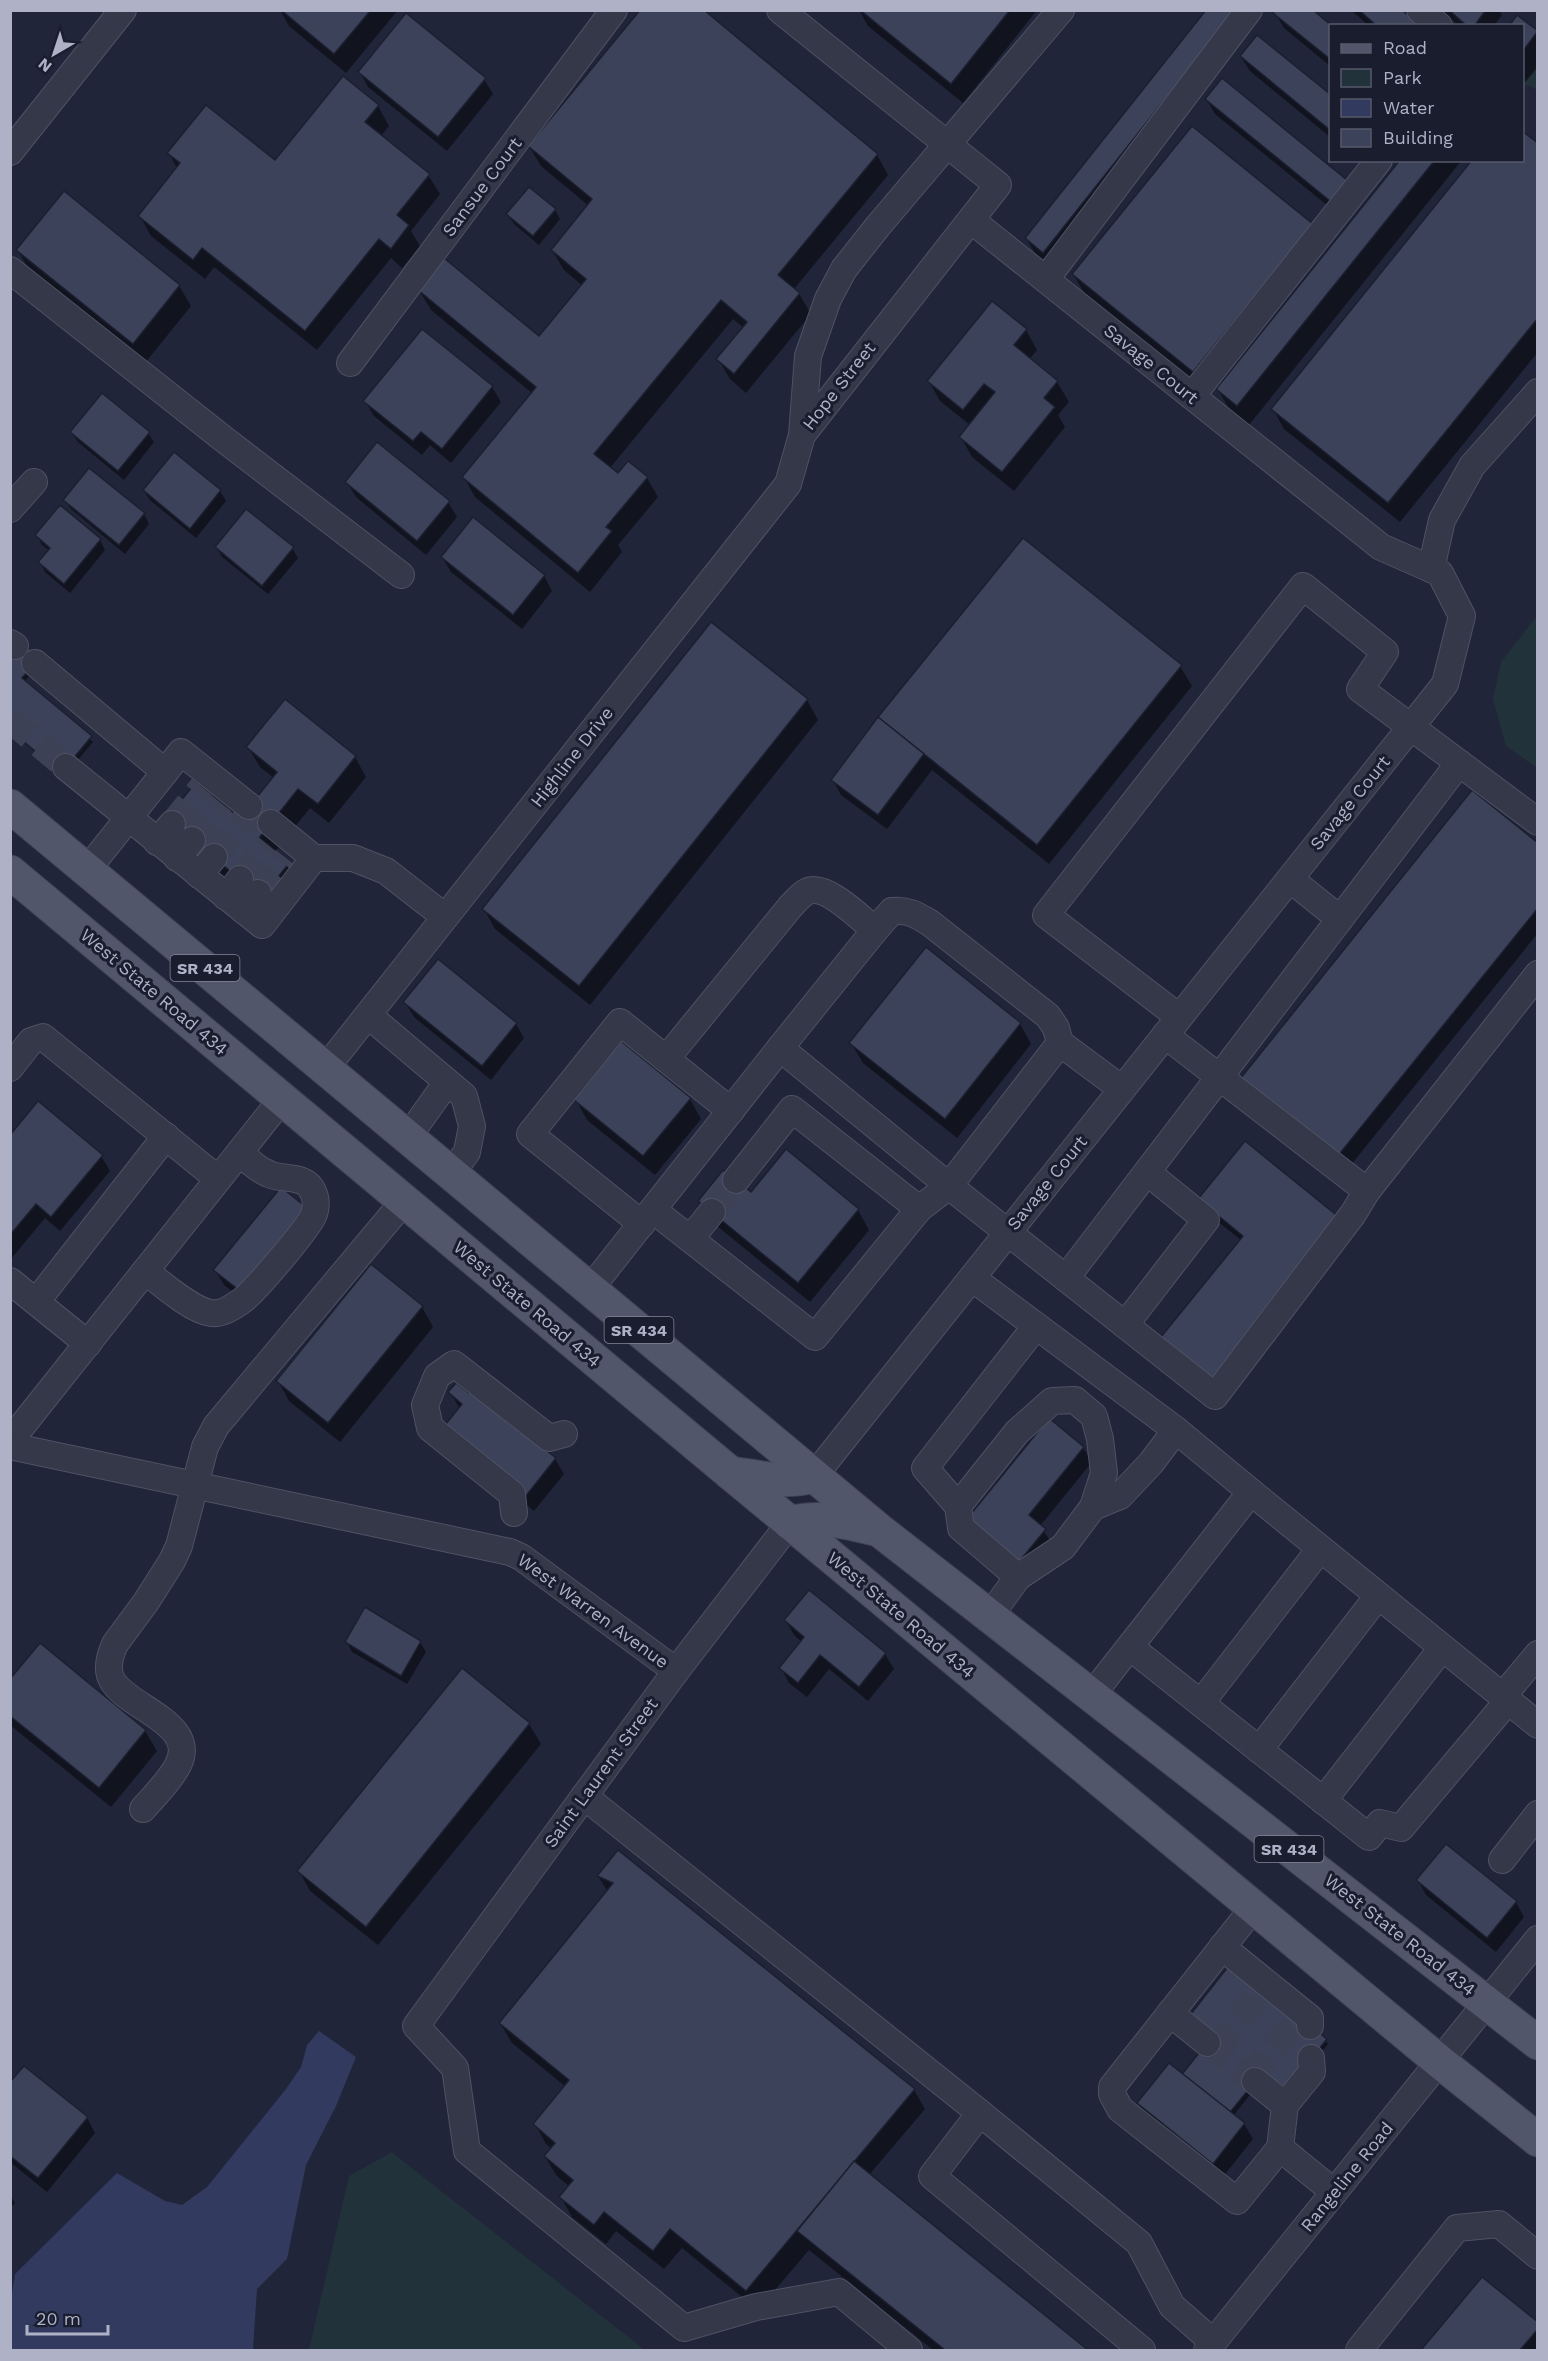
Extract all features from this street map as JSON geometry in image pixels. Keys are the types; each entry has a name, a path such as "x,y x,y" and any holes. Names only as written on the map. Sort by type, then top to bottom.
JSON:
{"main road":[{"name":"SR 434","path":"10,806 879,1530 1091,1696"},
{"name":"West State Road 434","path":"10,872 1254,1907"},
{"path":"729,1472 780,1481 800,1480 814,1476"},
{"path":"790,1523 807,1518 831,1519 879,1530"},
{"name":"West State Road 434","path":"1091,1696 1538,2043"},
{"name":"SR 434","path":"1254,1907 1440,2062 1538,2140"}],"street":[{"name":"Sansue Court","path":"350,363 614,10"},
{"name":"Hope Street","path":"780,10 998,185 802,435"},
{"path":"946,145 1061,10"},
{"path":"1046,279 1249,10"},
{"path":"1420,10 1437,24"},
{"path":"10,152 113,14"},
{"name":"Hope Street","path":"802,435 808,356 828,299 844,269 946,145"},
{"path":"1192,396 1377,162"},
{"name":"Savage Court","path":"814,1476 1445,684 1462,616 1440,573 1381,547 971,220"},
{"path":"10,270 221,437 401,575"},
{"path":"1431,569 1442,520 1472,466 1538,392"},
{"name":"Highline Drive","path":"326,1069 788,484 802,435"},
{"path":"10,508 34,482"},
{"path":"1367,1191 1220,1077 1172,1026 1046,915 1304,586 1385,652 1360,689 1538,822"},
{"path":"35,663 165,772"},
{"path":"87,870 181,752 223,793"},
{"path":"1066,1278 1459,763"},
{"path":"66,767 128,819 175,841 242,895 262,925 286,843 354,858 386,872 445,917"},
{"path":"1290,879 1340,919"},
{"path":"666,1059 790,907 807,891 816,890 827,893 875,930"},
{"path":"590,1289 780,1048 892,911 901,910 912,913 930,923 1048,1016 1056,1028 1060,1043 1122,1089"},
{"path":"780,1048 949,1186 1009,1231 1215,1396 1353,1214 1367,1191 1538,974"},
{"path":"368,1015 464,1096 472,1126 467,1152 451,1174"},
{"path":"731,1111 620,1022 530,1134 647,1217 690,1239 815,1337 919,1209 949,1186 1060,1043"},
{"path":"10,1068 31,1041 43,1037 218,1179"},
{"path":"408,1137 447,1082"},
{"path":"10,1441 282,1099"},
{"path":"736,1180 792,1108 919,1209"},
{"path":"36,1302 166,1136"},
{"path":"145,1271 182,1300 211,1313 228,1310 245,1298 277,1263 314,1216 316,1199 309,1185 296,1179 272,1176 256,1169 240,1152"},
{"path":"1125,1325 1206,1220 1147,1172"},
{"path":"143,1809 178,1766 182,1755 180,1745 176,1732 168,1724 112,1680 109,1668 110,1655 115,1644 147,1602 179,1546 205,1447 216,1426 404,1201"},
{"path":"690,1239 712,1212"},
{"path":"972,1278 1176,1430 1504,1700 1538,1725"},
{"path":"10,1281 88,1344"},
{"path":"1018,1577 961,1528 958,1506 925,1468 1036,1326"},
{"path":"514,1513 513,1494 430,1428 425,1405 437,1376 454,1364 549,1438 564,1434"},
{"path":"958,1506 1017,1432 1052,1401 1075,1400 1094,1416 1100,1439 1104,1473 1093,1507 1063,1547 1018,1577 989,1617"},
{"path":"1093,1507 1120,1496 1151,1463 1176,1430"},
{"name":"West Warren Avenue","path":"10,1446 510,1552 521,1557 676,1671"},
{"path":"1091,1696 1251,1492"},
{"name":"Saint Laurent Street","path":"790,1523 676,1671 416,2026 455,2068 467,2151 684,2328 756,2307 839,2292 909,2350"},
{"path":"1201,1703 1320,1549"},
{"path":"1259,1750 1378,1596"},
{"path":"1130,1647 1369,1838 1380,1823 1401,1828 1538,1654"},
{"path":"1323,1801 1442,1648"},
{"path":"584,1796 1139,2243 1173,2306 1210,2346"},
{"path":"1502,1860 1538,1814"},
{"path":"1254,1907 1112,2087 1112,2094 1120,2109 1237,2201 1280,2148 1285,2105 1312,2072 1311,2058"},
{"name":"Rangeline Road","path":"1210,2346 1538,1939"},
{"path":"1222,1947 1304,2018"},
{"path":"1170,2013 1207,2043"},
{"path":"1255,2081 1285,2105"},
{"path":"980,2113 932,2176 1142,2350"},
{"path":"1280,2148 1334,2192"},
{"path":"1359,2350 1457,2228 1499,2224 1538,2256"}],"green space":[{"path":"1537,64 1537,90 1528,85 1524,87 1524,82"},
{"path":"1537,616 1537,768 1506,746 1493,699 1501,662"},
{"path":"392,2152 645,2350 309,2350 349,2176"}],"water":[{"path":"319,2031 356,2057 336,2106 306,2165 287,2259 257,2289 253,2350 11,2350 11,2300 15,2274 117,2173 165,2201 182,2205 207,2187 286,2089 301,2067 307,2045"}],"building":[{"path":"281,10 371,10 334,54"},
{"path":"640,10 704,10 878,154 778,275 800,293 734,374 716,359 747,322 721,300 594,454 618,473 628,461 648,477 606,527 612,531 578,573 462,477 536,387 418,290 444,258 539,336 586,279 551,250 592,199 528,146"},
{"path":"860,10 1010,10 951,84"},
{"path":"1206,10 1236,10 1043,253 1025,238"},
{"path":"1275,10 1313,10 1330,24 1329,58 1273,13"},
{"path":"1359,10 1402,10 1418,24 1375,24"},
{"path":"1449,10 1486,10 1476,24 1465,24"},
{"path":"406,13 486,78 438,137 358,72"},
{"path":"1517,15 1538,31 1524,49 1524,24 1510,24"},
{"path":"1257,35 1329,93 1329,129 1240,56"},
{"path":"343,76 379,105 365,122 430,174 397,215 409,225 391,249 379,239 305,331 202,248 193,260 138,216 180,163 167,153 206,105 275,160"},
{"path":"1222,78 1347,180 1330,201 1205,99"},
{"path":"1192,126 1313,224 1193,372 1072,274"},
{"path":"1524,132 1538,143 1538,318 1388,503 1271,409 1470,162 1524,162"},
{"path":"1398,162 1433,162 1237,406 1216,389"},
{"path":"529,187 556,209 533,236 506,214"},
{"path":"64,191 180,285 133,344 16,250"},
{"path":"992,301 1027,329 1014,345 1058,381 1044,398 1055,407 1002,472 959,437 995,392 984,384 963,410 927,381"},
{"path":"422,329 493,386 442,449 421,432 413,441 363,401"},
{"path":"102,393 150,432 118,471 70,432"},
{"path":"377,442 450,501 417,541 345,482"},
{"path":"174,452 221,490 190,529 143,490"},
{"path":"89,468 145,513 119,545 63,500"},
{"path":"60,505 101,539 64,584 38,562 50,548 35,535"},
{"path":"246,509 294,547 262,586 215,547"},
{"path":"473,517 545,575 513,615 441,557"},
{"path":"1023,538 1182,665 1037,845 878,717"},
{"path":"711,622 808,699 579,986 482,909"},
{"path":"13,651 32,666 22,678 92,736 61,773 10,730 10,654"},
{"path":"285,699 356,756 318,804 298,789 259,838 290,862 262,897 166,819 196,782 240,818 277,772 246,747"},
{"path":"878,717 924,754 878,815 831,780"},
{"path":"1472,790 1538,843 1538,908 1337,1157 1240,1079"},
{"path":"926,947 1021,1023 945,1119 849,1043"},
{"path":"438,959 517,1023 482,1066 403,1002"},
{"path":"621,1041 691,1098 643,1156 574,1100"},
{"path":"38,1101 103,1155 51,1217 36,1204 10,1235 10,1135"},
{"path":"1245,1141 1345,1222 1211,1388 1156,1343 1243,1236 1198,1199"},
{"path":"786,1149 859,1209 798,1283 698,1201 723,1170 751,1192"},
{"path":"281,1187 311,1211 244,1294 213,1270"},
{"path":"371,1264 423,1306 328,1423 276,1381"},
{"path":"456,1383 469,1393 472,1390 556,1458 525,1497 441,1430 462,1404 448,1392"},
{"path":"1049,1418 1084,1447 1029,1515 1046,1529 1018,1563 966,1520"},
{"path":"809,1590 886,1653 859,1687 820,1655 798,1683 779,1668 804,1637 784,1620"},
{"path":"365,1607 421,1641 401,1676 345,1642"},
{"path":"40,1643 146,1730 99,1788 10,1716 10,1679"},
{"path":"462,1668 530,1723 366,1927 297,1871"},
{"path":"1446,1844 1517,1901 1487,1938 1416,1880"},
{"path":"618,1850 915,2089 746,2291 670,2229 653,2251 604,2212 594,2225 559,2197 573,2180 544,2156 555,2143 533,2124 569,2080 499,2023 613,1883 597,1876"},
{"path":"1231,1963 1327,2039 1285,2091 1262,2073 1227,2116 1179,2078 1214,2034 1190,2015"},
{"path":"1169,2063 1245,2123 1213,2164 1137,2103"},
{"path":"24,2066 88,2117 38,2178 10,2156 10,2082"},
{"path":"854,2161 1088,2350 945,2350 797,2231"},
{"path":"1482,2277 1538,2322 1538,2329 1520,2350 1421,2350"}],"tunnel":[{"path":"10,720 66,767"},
{"path":"172,824 202,787"},
{"path":"192,840 221,803"},
{"path":"214,857 253,809"},
{"path":"240,879 268,845"},
{"path":"258,893 286,858"},
{"path":"712,1212 736,1180"},
{"path":"1215,2050 1264,1989"},
{"path":"1251,2078 1299,2017"},
{"path":"1207,2043 1255,2081"}]}
